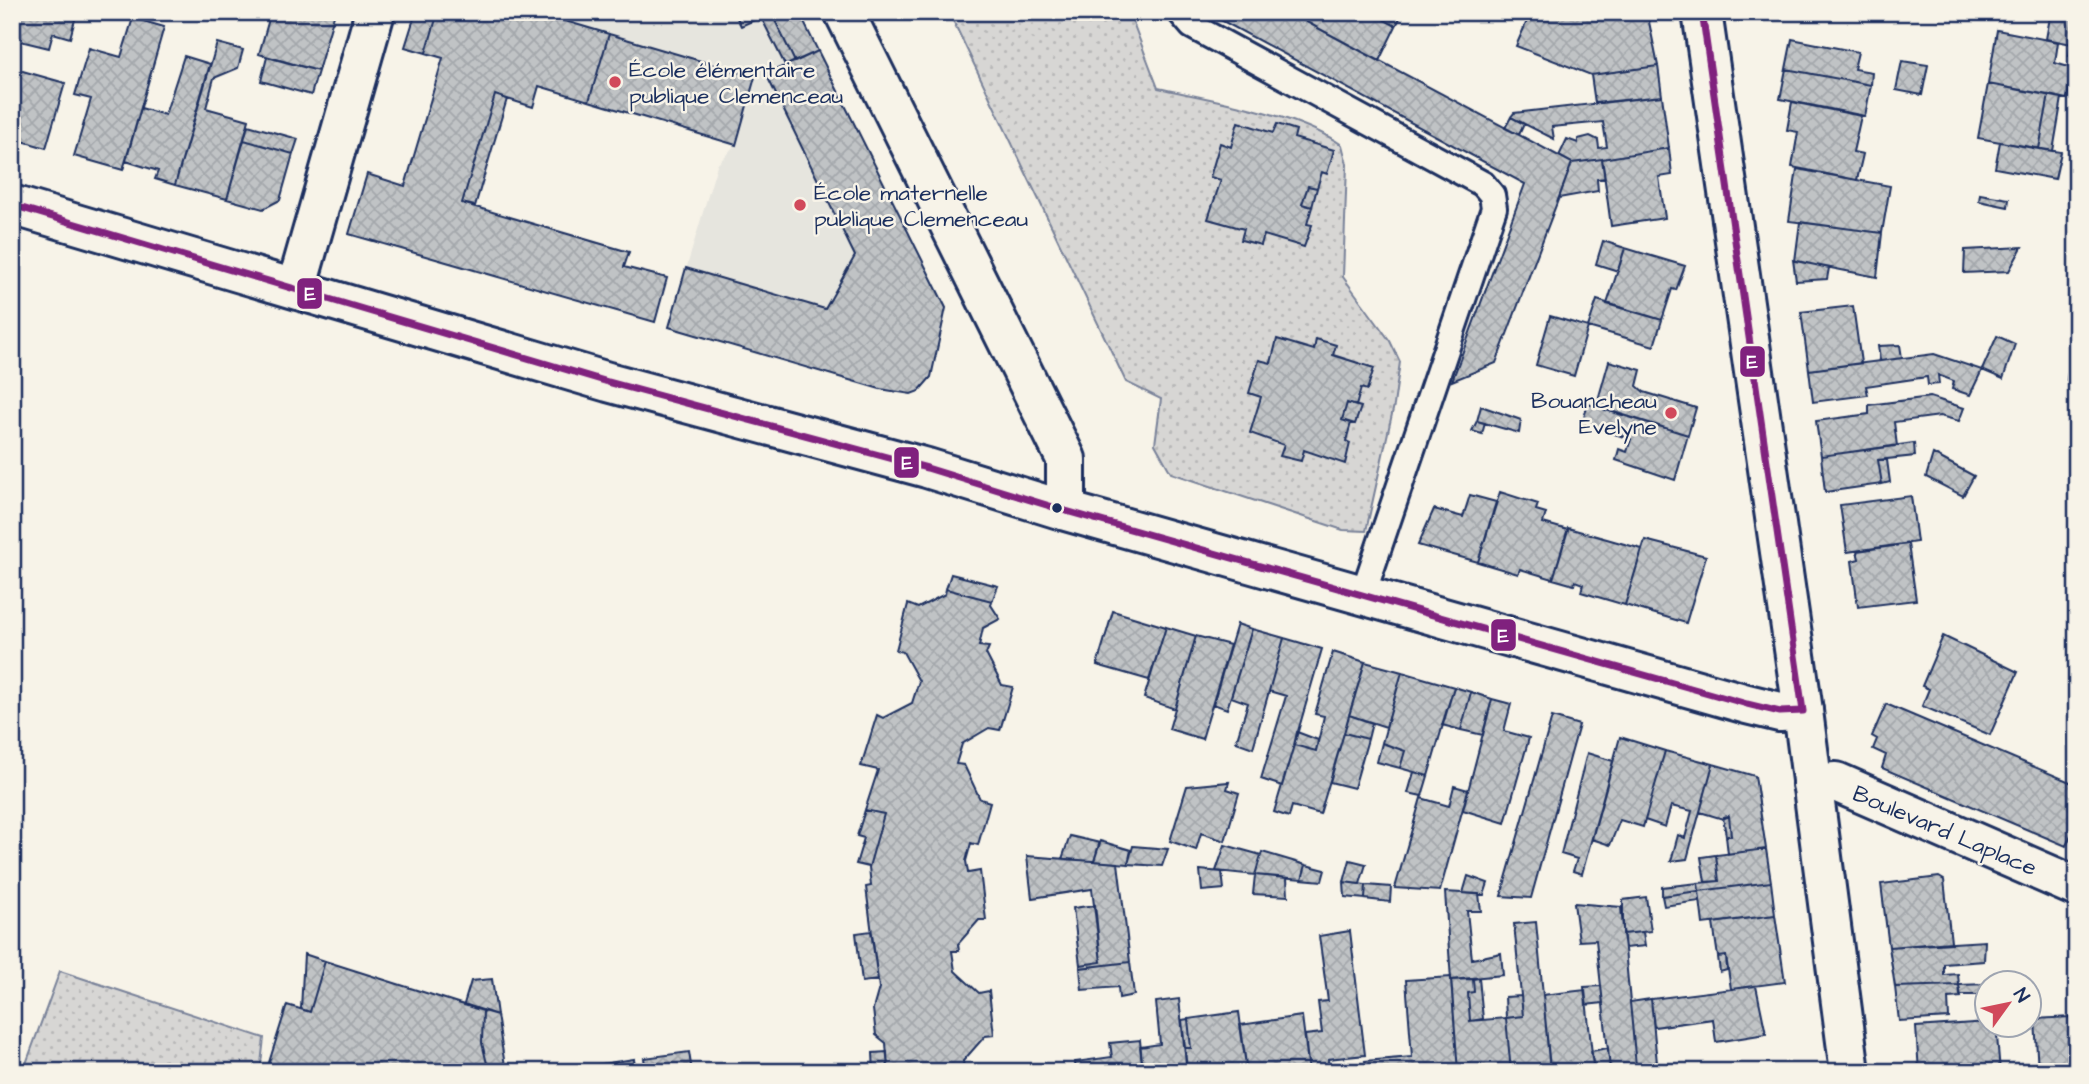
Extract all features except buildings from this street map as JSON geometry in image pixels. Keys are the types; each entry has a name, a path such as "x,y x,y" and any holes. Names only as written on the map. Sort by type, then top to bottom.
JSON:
{"street":[{"path":"296,289 375,12"},
{"path":"844,12 1066,459 1066,511"},
{"path":"1702,12 1803,711 1847,1071"},
{"path":"12,205 522,357 927,468 1066,511 1747,704 1780,712 1803,711"},
{"name":"Boulevard Laplace","path":"1812,784 1836,782 2077,887"}],"lane":[{"path":"1180,12 1192,26 1483,184 1492,195 1494,208 1363,594"}],"shaded area":[{"name":"École maternelle publique Clemenceau","path":"416,12 799,12 946,308 931,377 919,391 896,393 669,327 717,165 735,145 540,86 533,107 495,95 443,58 405,47"},
{"path":"949,12 1129,12 1158,88 1278,116 1301,124 1342,145 1347,164 1343,277 1390,341 1400,362 1394,405 1366,531 1343,530 1171,473 1155,444 1161,399 1126,382"},
{"path":"60,971 264,1038 260,1072 23,1072"}],"transit line":[{"name":"E","path":"1702,12 1803,711"},
{"name":"E","path":"12,205 608,382 927,468 1066,511 1747,704 1780,712 1803,711"}],"place":[{"name":"École élémentaire publique Clemenceau","path":"615,82"},
{"name":"École maternelle publique Clemenceau","path":"800,205"},
{"name":"Bouancheau Evelyne","path":"1671,413"}]}
